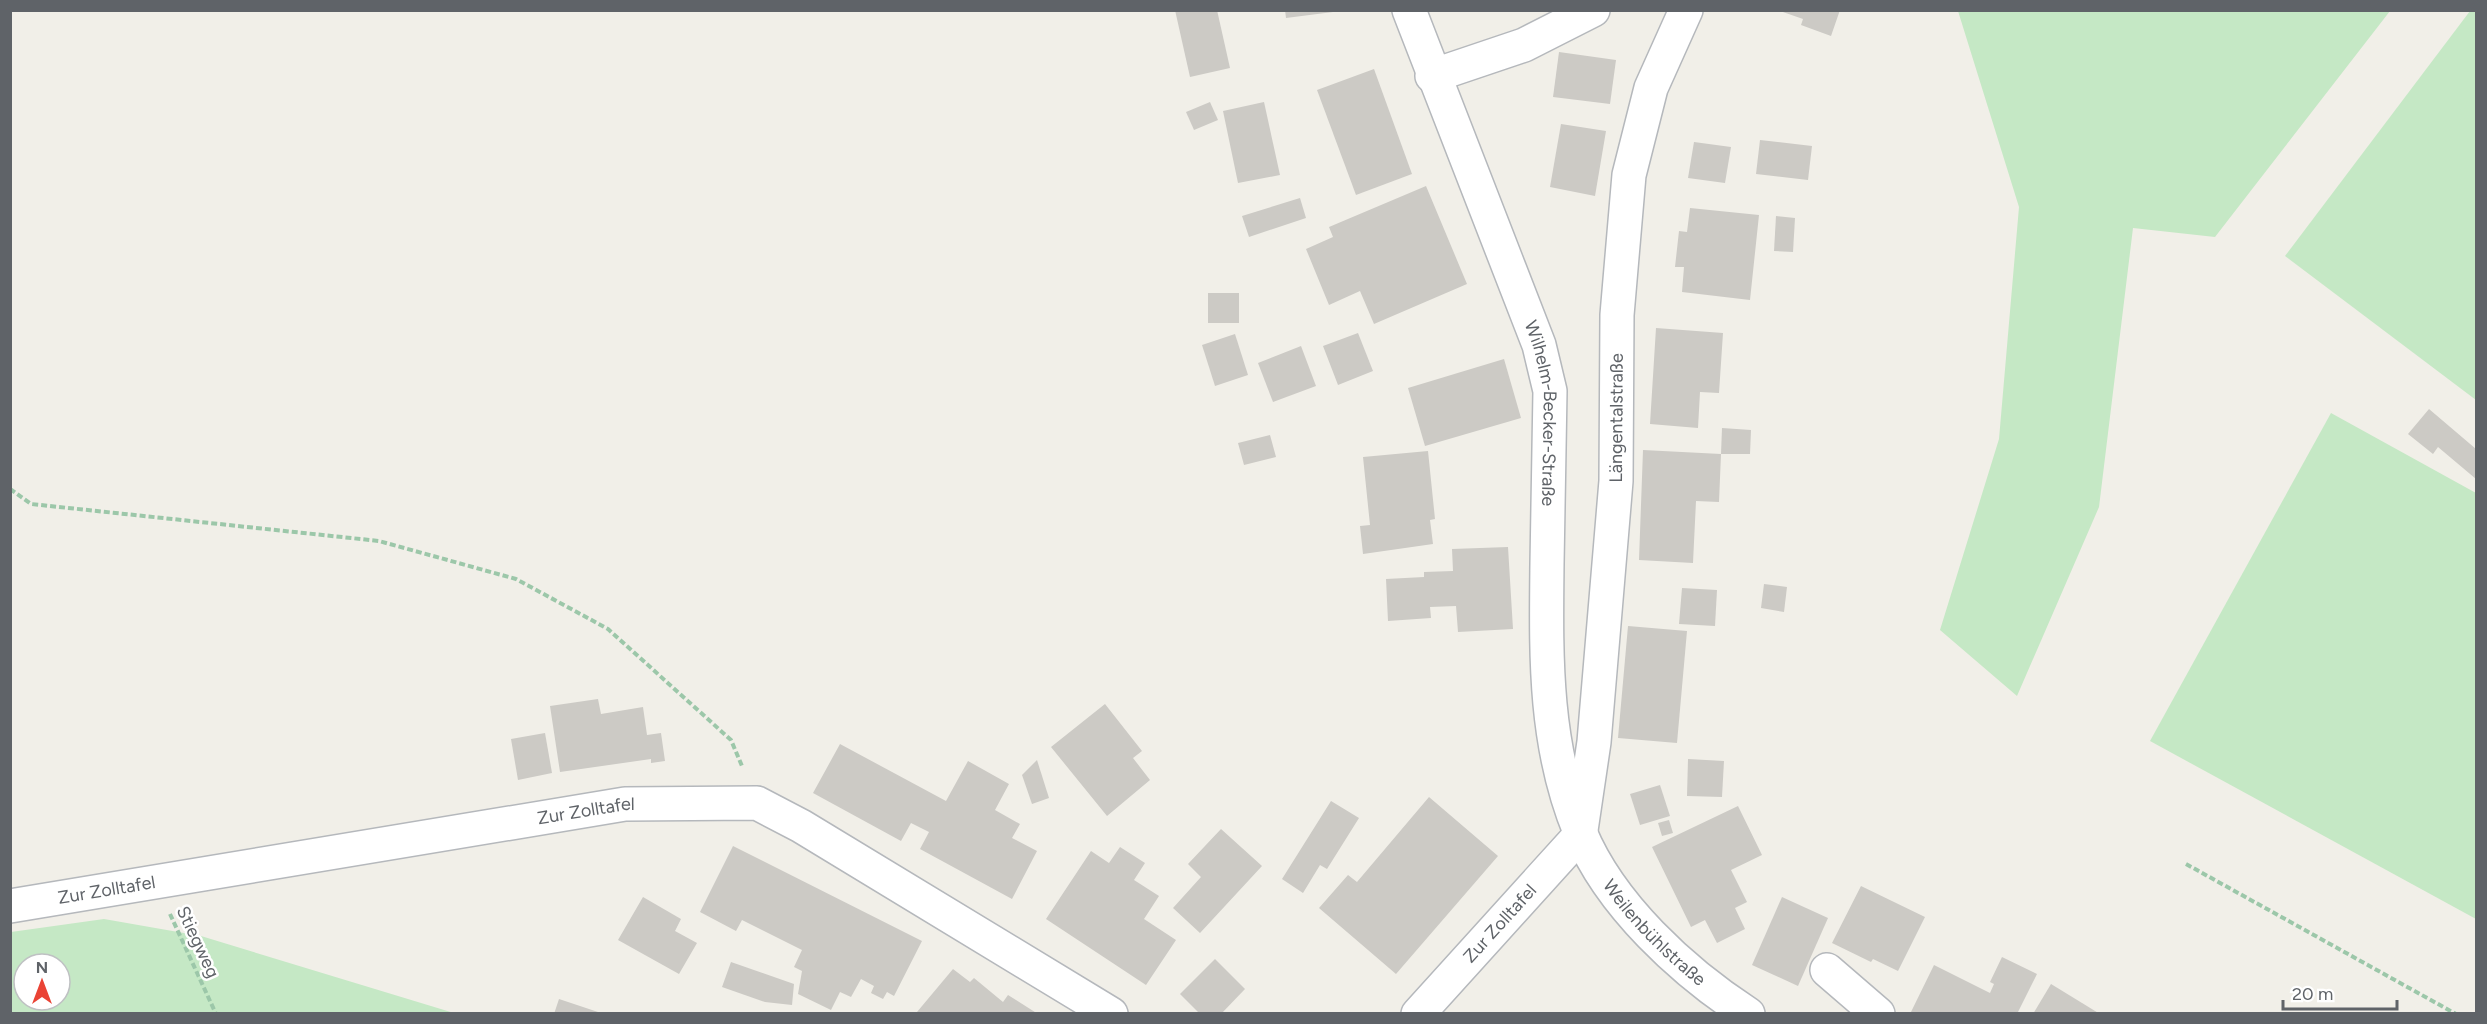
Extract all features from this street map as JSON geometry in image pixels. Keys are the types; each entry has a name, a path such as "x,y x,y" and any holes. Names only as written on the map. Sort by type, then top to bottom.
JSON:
{"street":[{"name":"Wilhelm-Becker-Straße","path":"1409,10 1432,76 1539,345 1550,391 1547,698 1562,782 1581,834"},
{"path":"1432,76 1524,45 1593,10"},
{"name":"Längentalstraße","path":"1581,834 1594,742 1616,481 1617,315 1629,175 1652,88 1686,10"},
{"name":"Zur Zolltafel","path":"10,906 625,804 757,803 801,826 1111,1014"},
{"name":"Zur Zolltafel","path":"1418,1014 1581,834"},
{"name":"Weilenbühlstraße","path":"1581,834 1614,893 1675,959 1748,1014"},
{"path":"1827,970 1878,1014"}],"path":[{"path":"10,489 31,504 379,541 516,579 608,629 731,740 757,803"},
{"path":"2186,864 2456,1014"},
{"name":"Stiegweg","path":"154,881 216,1014"}],"green space":[{"path":"1958,11 2390,11 2215,237 2133,228 2099,507 2017,696 1940,630 1999,439 2019,207"},
{"path":"2470,11 2476,11 2476,400 2285,256"},
{"path":"2331,413 2476,493 2476,919 2150,741"},
{"path":"104,919 201,936 454,1013 11,1013 11,932"}],"building":[{"path":"1175,10 1217,10 1230,68 1190,77"},
{"path":"1285,10 1333,10 1333,12 1286,18"},
{"path":"1840,10 1831,36 1801,25 1803,19 1780,11"},
{"path":"1559,52 1616,60 1610,104 1553,97"},
{"path":"1374,69 1412,174 1356,195 1317,90"},
{"path":"1210,102 1218,120 1194,130 1186,112"},
{"path":"1264,102 1280,175 1238,183 1223,111"},
{"path":"1561,124 1606,131 1595,196 1550,187"},
{"path":"1760,140 1812,146 1808,180 1756,174"},
{"path":"1694,142 1731,147 1725,183 1688,178"},
{"path":"1426,186 1467,284 1374,324 1360,291 1329,305 1306,249 1333,237 1329,227"},
{"path":"1300,198 1306,218 1249,237 1242,216"},
{"path":"1690,208 1759,215 1750,300 1682,292 1684,267 1675,267 1679,231 1687,232"},
{"path":"1776,216 1795,218 1793,252 1774,251"},
{"path":"1208,293 1239,293 1239,323 1208,323"},
{"path":"1656,328 1723,333 1719,393 1700,392 1698,428 1650,424"},
{"path":"1358,333 1373,371 1338,385 1323,346"},
{"path":"1235,334 1248,375 1215,386 1202,345"},
{"path":"1301,346 1316,386 1273,402 1258,363"},
{"path":"1504,359 1521,418 1425,446 1408,388"},
{"path":"2429,409 2476,449 2476,479 2438,447 2433,454 2408,434"},
{"path":"1722,428 1751,430 1750,454 1721,454"},
{"path":"1270,435 1276,457 1244,465 1238,443"},
{"path":"1643,450 1721,454 1719,502 1696,501 1693,563 1639,560"},
{"path":"1428,451 1435,519 1430,520 1433,544 1363,554 1360,526 1370,525 1363,457"},
{"path":"1508,547 1513,629 1458,632 1456,606 1430,607 1431,618 1388,621 1386,579 1424,577 1424,572 1453,571 1452,549"},
{"path":"1764,584 1787,587 1784,612 1761,608"},
{"path":"1682,588 1717,590 1715,626 1679,624"},
{"path":"1628,626 1687,631 1677,743 1618,738"},
{"path":"598,699 601,714 643,707 647,735 661,733 665,761 651,763 651,759 560,772 550,706"},
{"path":"1105,704 1142,751 1133,758 1150,780 1107,816 1051,747"},
{"path":"545,733 552,773 518,780 511,739"},
{"path":"840,744 946,801 968,761 1009,784 995,810 1020,824 1012,838 1037,851 1012,899 920,849 929,832 911,823 901,841 813,793"},
{"path":"1688,759 1724,761 1722,797 1687,796"},
{"path":"1037,760 1049,798 1032,804 1022,775"},
{"path":"1660,785 1670,816 1640,825 1630,794"},
{"path":"1429,797 1498,856 1396,974 1319,908 1348,875 1357,882"},
{"path":"1331,801 1359,818 1327,869 1320,865 1303,893 1282,879"},
{"path":"1738,806 1762,855 1731,870 1747,902 1735,908 1745,929 1717,943 1705,920 1691,927 1652,847"},
{"path":"1669,820 1673,833 1662,836 1658,823"},
{"path":"1221,829 1262,866 1200,933 1173,908 1201,877 1188,864"},
{"path":"733,846 922,941 894,996 887,992 883,999 871,993 874,986 861,979 851,997 840,992 831,1010 798,994 802,971 794,967 802,950 742,920 736,931 700,912"},
{"path":"1120,847 1145,863 1134,880 1159,896 1144,919 1176,940 1146,985 1046,919 1091,851 1109,863"},
{"path":"1861,886 1925,917 1898,971 1873,959 1871,962 1832,943"},
{"path":"643,897 681,919 675,931 697,943 679,974 618,940"},
{"path":"1782,897 1828,918 1798,986 1752,965"},
{"path":"2002,957 2037,974 2017,1014 1910,1014 1934,965 1990,993 1994,984 1990,982"},
{"path":"1215,959 1245,989 1221,1014 1200,1014 1180,994"},
{"path":"731,962 794,984 792,1005 765,1002 722,987"},
{"path":"953,969 970,982 974,978 1003,1002 1008,995 1038,1014 919,1014 917,1012"},
{"path":"2051,984 2100,1014 2033,1014"},
{"path":"559,999 601,1013 601,1014 554,1014"}]}
